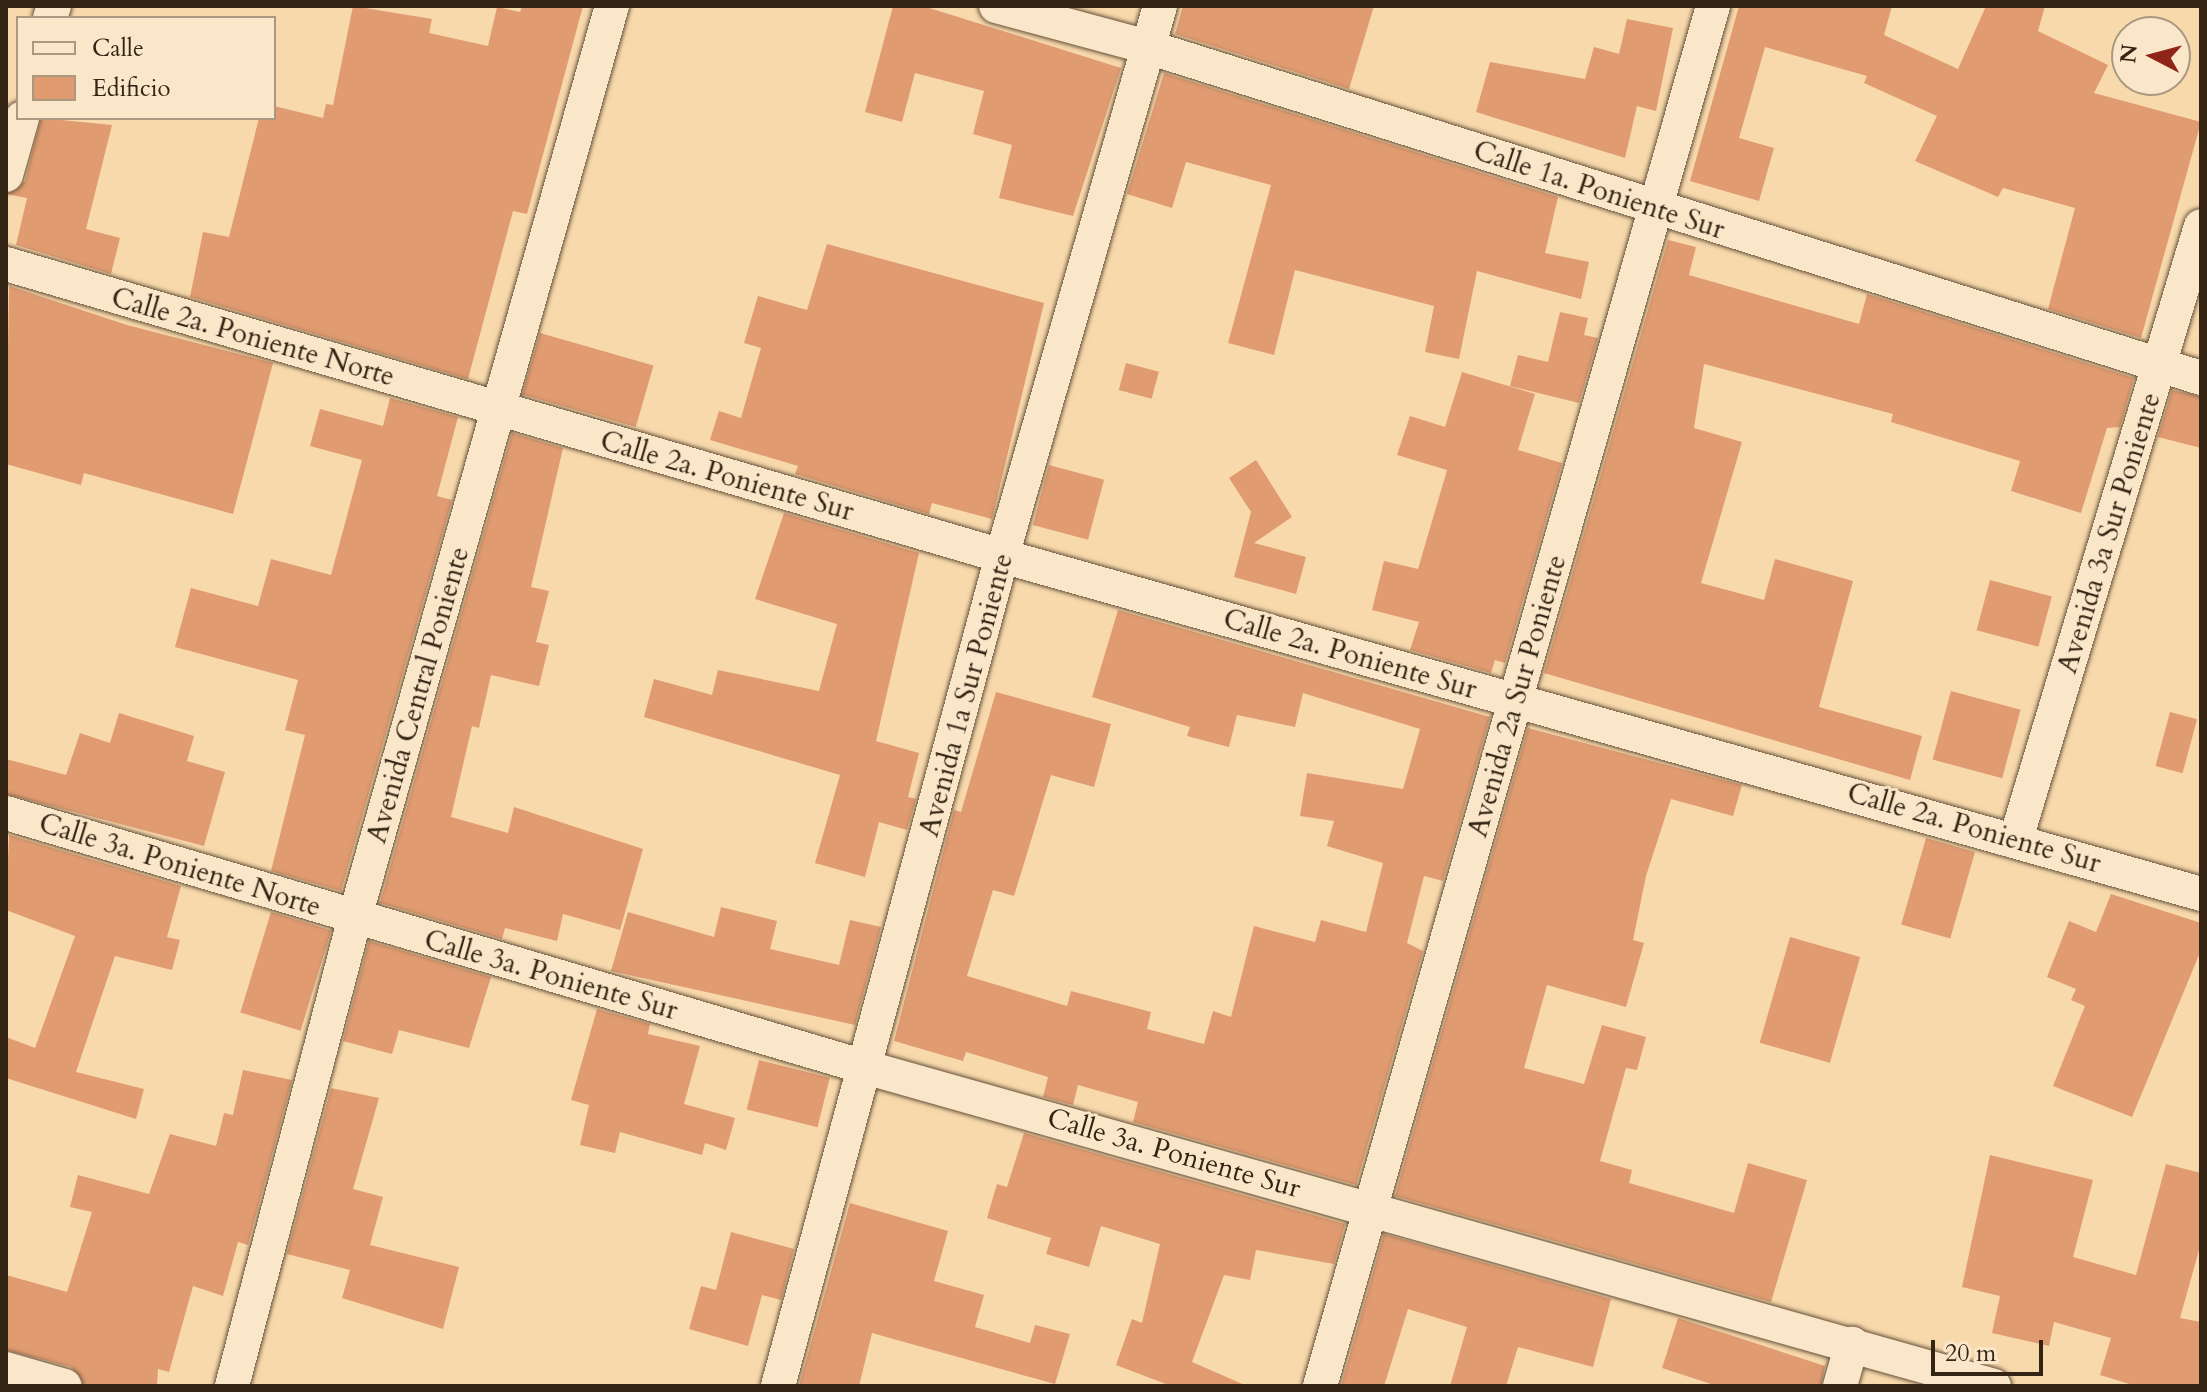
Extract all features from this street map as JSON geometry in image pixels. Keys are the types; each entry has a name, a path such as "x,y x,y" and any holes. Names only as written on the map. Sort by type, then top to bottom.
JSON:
{"street":[{"name":"Avenida Central Poniente","path":"232,1386 355,917 612,6"},
{"name":"Calle 1a. Poniente Sur","path":"996,6 1148,47 2201,378"},
{"name":"Avenida 1a Sur Poniente","path":"778,1386 868,1068 1002,556 1160,6"},
{"name":"Avenida 2a Sur Poniente","path":"1320,1386 1713,6"},
{"path":"6,175 21,120"},
{"name":"Avenida 3a Sur Poniente","path":"2016,839 2201,226"},
{"name":"Calle 2a. Poniente Norte","path":"6,264 500,409"},
{"name":"Calle 2a. Poniente Sur","path":"500,409 1002,556 2016,839 2201,894"},
{"name":"Calle 3a. Poniente Norte","path":"6,813 355,917"},
{"name":"Calle 3a. Poniente Sur","path":"355,917 868,1068 1994,1386"},
{"path":"1840,1386 1852,1344"},
{"path":"6,1369 65,1386"}],"building":[{"path":"353,6 432,19 429,33 488,46 497,7 520,12 522,6 583,6 527,214 513,211 468,379 190,297 203,232 229,237 258,120 276,120 276,106 323,118 326,104 333,105"},
{"path":"893,6 923,6 1121,68 1073,216 999,198 1012,145 973,134 984,91 915,73 902,122 865,112"},
{"path":"1183,6 1374,6 1349,89 1175,34"},
{"path":"1739,6 1892,6 1884,35 1958,69 1986,6 2045,6 2038,31 2108,65 2094,93 2201,122 2141,338 2048,309 2075,208 2003,188 1998,197 1915,161 1937,116 1864,83 1867,76 1765,47 1739,138 1774,148 1759,201 1690,181"},
{"path":"1627,19 1673,28 1656,111 1637,106 1625,158 1476,112 1490,62 1585,79 1594,47 1619,54"},
{"path":"1164,73 1558,197 1545,253 1589,262 1581,299 1477,271 1459,359 1425,352 1434,306 1295,270 1274,355 1228,343 1271,185 1186,162 1172,208 1127,194"},
{"path":"40,120 112,125 86,229 120,238 111,274 16,245 27,198 6,194 25,181"},
{"path":"1668,240 1696,247 1689,275 1859,324 1867,294 2134,378 2120,427 2107,428 2081,513 2011,491 2020,461 1891,422 1893,414 1704,364 1694,428 1742,442 1701,583 1764,600 1775,559 1853,581 1819,707 1922,736 1910,780 1544,673"},
{"path":"827,244 1044,303 992,519 932,503 929,514 795,474 798,466 710,440 719,411 741,418 761,348 744,343 758,296 807,310"},
{"path":"9,286 127,325 273,363 233,514 84,473 81,485 6,464"},
{"path":"1560,312 1588,318 1584,335 1598,338 1579,403 1510,386 1518,355 1548,362"},
{"path":"540,333 653,366 636,427 522,395"},
{"path":"1126,363 1159,372 1152,399 1119,390"},
{"path":"1462,372 1535,394 1518,450 1562,463 1505,663 1495,660 1491,673 1410,650 1419,622 1372,610 1384,561 1418,569 1447,470 1397,455 1410,416 1445,427"},
{"path":"2172,390 2201,397 2201,448 2158,437"},
{"path":"390,398 458,417 437,496 452,500 341,891 271,871 305,735 285,730 298,680 175,647 191,588 258,606 271,559 331,575 362,460 310,446 320,409 383,426"},
{"path":"512,433 563,448 531,587 549,591 536,642 549,645 539,686 491,675 479,728 472,726 451,817 508,833 514,807 643,849 620,930 563,914 557,941 505,928 502,939 380,903"},
{"path":"1256,460 1292,517 1254,543 1306,557 1296,594 1234,577 1251,512 1229,478"},
{"path":"1049,465 1104,480 1088,540 1033,525"},
{"path":"784,513 919,553 876,741 919,753 908,797 916,799 907,830 879,822 865,877 815,863 840,775 644,717 654,679 712,695 718,670 819,691 837,624 755,599"},
{"path":"1990,580 2052,597 2038,647 1977,630"},
{"path":"1118,610 1490,717 1443,881 1424,876 1407,943 1423,951 1356,1185 1133,1122 1138,1102 1078,1085 1073,1105 1043,1097 1048,1077 966,1052 963,1061 894,1041 954,810 961,812 996,692 1111,724 1094,787 1051,775 1014,896 993,890 967,976 1067,1006 1071,991 1151,1012 1147,1029 1204,1044 1213,1011 1231,1017 1254,926 1315,942 1321,920 1366,932 1383,863 1327,846 1334,821 1300,816 1307,773 1403,789 1420,729 1303,693 1295,727 1237,715 1229,747 1187,736 1190,727 1092,697"},
{"path":"1951,691 2021,710 2002,778 1933,760"},
{"path":"2170,712 2197,719 2183,773 2156,766"},
{"path":"119,713 194,736 187,761 225,772 204,846 6,794 6,759 66,775 80,733 110,743"},
{"path":"1528,728 1742,785 1733,816 1671,799 1646,876 1633,940 1644,943 1626,1007 1547,985 1524,1068 1584,1084 1602,1025 1646,1037 1637,1070 1626,1068 1600,1161 1632,1170 1629,1183 1734,1213 1748,1163 1807,1180 1771,1302 1395,1196"},
{"path":"9,835 181,886 167,937 180,940 172,970 115,956 76,1072 144,1089 136,1119 6,1078 6,1037 35,1048 75,936 6,910"},
{"path":"1926,838 1975,852 1950,939 1901,925"},
{"path":"2111,894 2201,923 2201,950 2132,1117 2053,1086 2085,1006 2071,1000 2076,989 2047,977 2069,921 2096,932"},
{"path":"721,907 777,921 770,949 839,965 850,920 881,927 855,1025 611,971 628,912 714,937"},
{"path":"271,912 331,930 301,1031 240,1012"},
{"path":"1790,937 1860,957 1830,1063 1760,1043"},
{"path":"369,941 491,977 469,1048 399,1030 392,1054 343,1041"},
{"path":"597,1009 650,1024 648,1034 700,1046 684,1104 735,1118 726,1150 705,1143 702,1155 620,1132 615,1153 580,1145 589,1105 571,1100"},
{"path":"759,1060 830,1078 817,1127 747,1109"},
{"path":"243,1070 292,1080 248,1245 238,1242 223,1296 193,1286 169,1372 158,1369 157,1386 84,1386 71,1367 6,1350 6,1275 67,1292 92,1212 70,1207 78,1175 149,1194 170,1134 216,1146 224,1113 233,1115"},
{"path":"331,1088 379,1098 353,1189 383,1197 370,1245 459,1267 443,1329 342,1298 350,1270 287,1254"},
{"path":"1024,1133 1345,1224 1334,1264 1256,1250 1250,1280 1224,1275 1192,1362 1247,1386 1171,1386 1116,1365 1132,1319 1142,1323 1160,1244 1101,1226 1089,1267 1046,1254 1051,1238 987,1218 997,1184 1007,1187"},
{"path":"1990,1155 2093,1180 2073,1257 2136,1275 2166,1164 2201,1173 2201,1243 2180,1318 2201,1322 2201,1386 2136,1386 2100,1375 2111,1338 2054,1322 2049,1346 1992,1333 2000,1296 1962,1287"},
{"path":"850,1203 948,1231 934,1281 984,1295 975,1327 1030,1343 1035,1325 1070,1334 1055,1384 872,1333 859,1386 799,1386"},
{"path":"731,1232 794,1249 781,1300 762,1295 748,1346 689,1329 701,1286 716,1290"},
{"path":"1384,1234 1611,1299 1593,1367 1518,1347 1506,1386 1450,1386 1467,1327 1408,1309 1384,1386 1341,1386"},
{"path":"1678,1318 1825,1366 1821,1386 1717,1386 1662,1368"}]}
